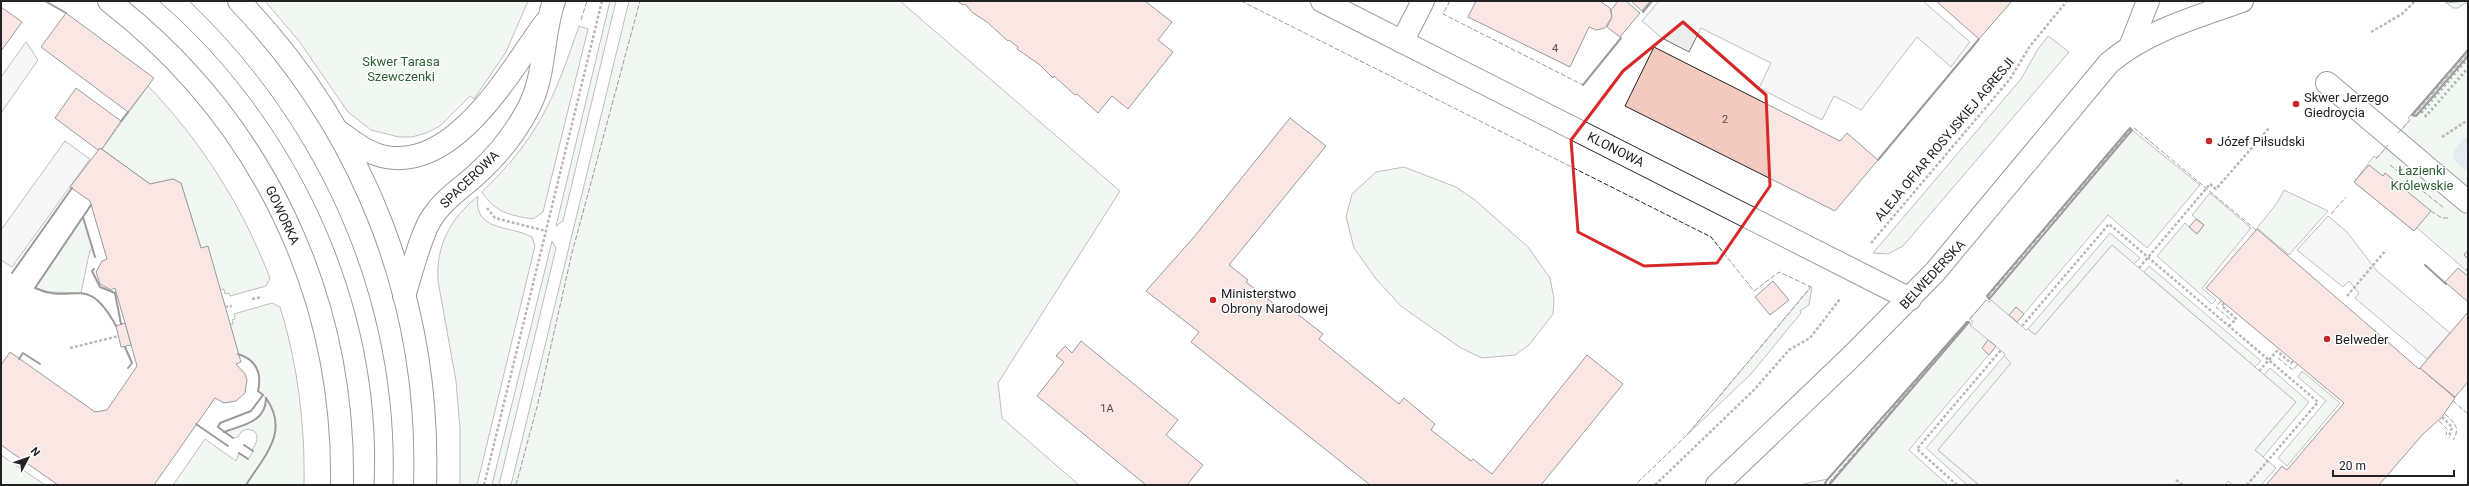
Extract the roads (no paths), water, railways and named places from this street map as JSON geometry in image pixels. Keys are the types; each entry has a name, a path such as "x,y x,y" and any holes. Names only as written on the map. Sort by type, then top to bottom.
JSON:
{"street":[{"name":"GOWORKA","path":"110,1 157,41 207,94 242,142 282,209 316,295 331,352 340,418 342,485"},
{"path":"239,1 287,54 338,131 359,168 375,206 404,296"},
{"name":"KLONOWA","path":"1322,1 1910,299"},
{"path":"1402,42 1423,1"},
{"path":"2130,47 2148,1"},
{"name":"BELWEDERSKA","path":"1717,485 1910,299 1964,239 2109,63 2130,47 2170,28 2242,1"},
{"name":"SPACEROWA","path":"338,131 365,150 384,157 407,159 430,151 458,133 470,122 498,88 551,10"},
{"name":"SPACEROWA","path":"425,485 423,403 418,366 404,296 426,228 432,216 444,201 486,166 510,136 529,106 538,87 551,10"},
{"path":"2327,84 2468,202"}],"waterway":[{"path":"2468,143 2459,154 2460,158 2468,164"}],"tram line":[{"path":"159,1 208,48 252,101 290,158 321,219 346,283 363,349 373,417 374,485"},
{"path":"189,1 236,50 277,104 313,161 343,221 366,284 382,350 391,417 393,485"}],"place":[{"name":"Skwer Jerzego Giedroycia","path":"2296,104"},
{"name":"Józef Piłsudski","path":"2209,141"},
{"name":"Ministerstwo Obrony Narodowej","path":"1213,300"},
{"name":"Belweder","path":"2327,339"}],"park label":[{"name":"Skwer Tarasa Szewczenki","path":"401,68"},
{"name":"Łazienki Królewskie","path":"2422,178"}]}
